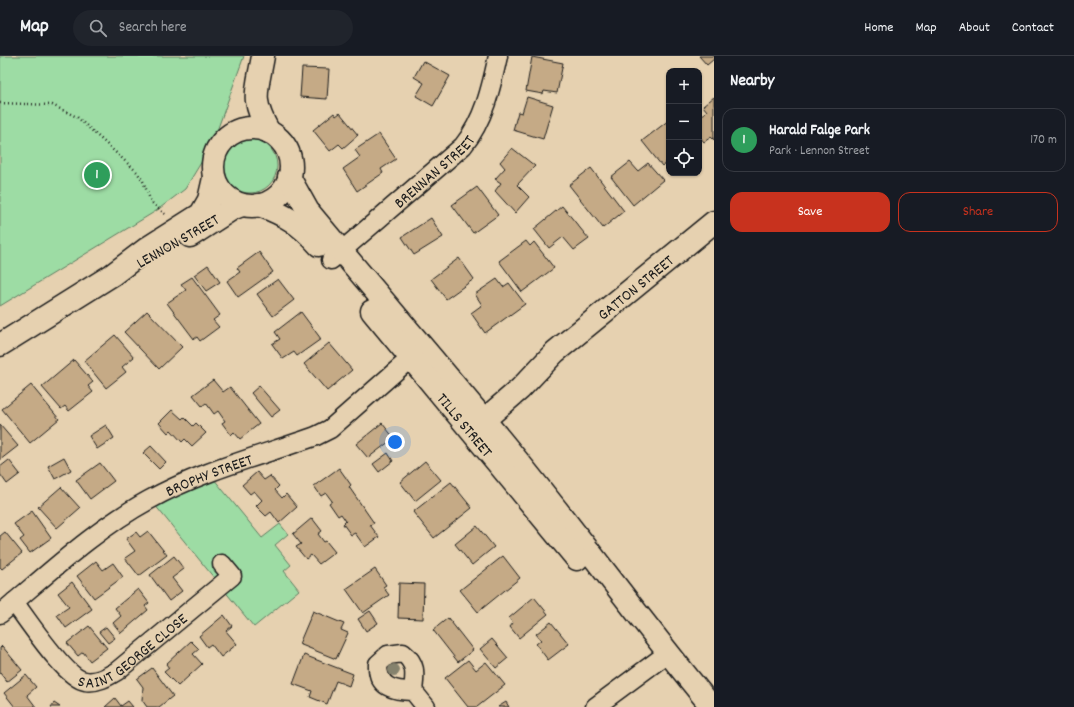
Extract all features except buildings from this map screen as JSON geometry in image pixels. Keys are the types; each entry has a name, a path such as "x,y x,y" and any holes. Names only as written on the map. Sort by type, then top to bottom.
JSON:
{"street":[{"path":"226,138 237,122 256,86 263,56"},
{"name":"BRENNAN STREET","path":"336,256 463,146 474,132 481,116 488,98 498,56"},
{"path":"256,86 259,114 269,132"},
{"path":"247,128 258,128 269,132 278,138 287,151 291,167 290,178 278,196 270,202 251,205 225,195 214,178 213,160 220,144 226,138 235,131 247,128"},
{"name":"LENNON STREET","path":"0,345 112,275 176,229 201,214 209,200 214,178"},
{"name":"TILLS STREET","path":"290,178 308,211 336,256 416,353 474,417 577,559 668,653 712,707"},
{"name":"TILLS STREET","path":"251,205 279,212 293,220 336,256"},
{"name":"LENNON STREET","path":"112,275 176,245 232,209 251,205"},
{"name":"GATTON STREET","path":"474,417 512,379 555,352 714,222"},
{"name":"BROPHY STREET","path":"0,614 78,549 125,514 150,499 209,473 310,438 330,429 416,353"},
{"name":"SAINT GEORGE CLOSE","path":"14,602 65,669 84,681 99,680 117,671 232,576"},
{"path":"595,707 668,653"},
{"path":"413,691 426,707"}],"path":[{"path":"0,103 52,105 77,117 140,175 151,202 165,213 176,229"}],"green space":[{"path":"0,56 244,56 218,128 202,161 185,189 156,211 0,306"},
{"path":"250,139 260,141 269,147 275,156 277,166 275,176 269,185 260,191 250,193 240,191 231,185 225,176 223,166 225,156 231,147 240,141"},
{"path":"209,473 262,538 280,524 288,534 275,545 291,565 284,571 299,590 254,627 150,499"}],"place":[{"name":"Harald Falge Park","path":"97,175"}]}
